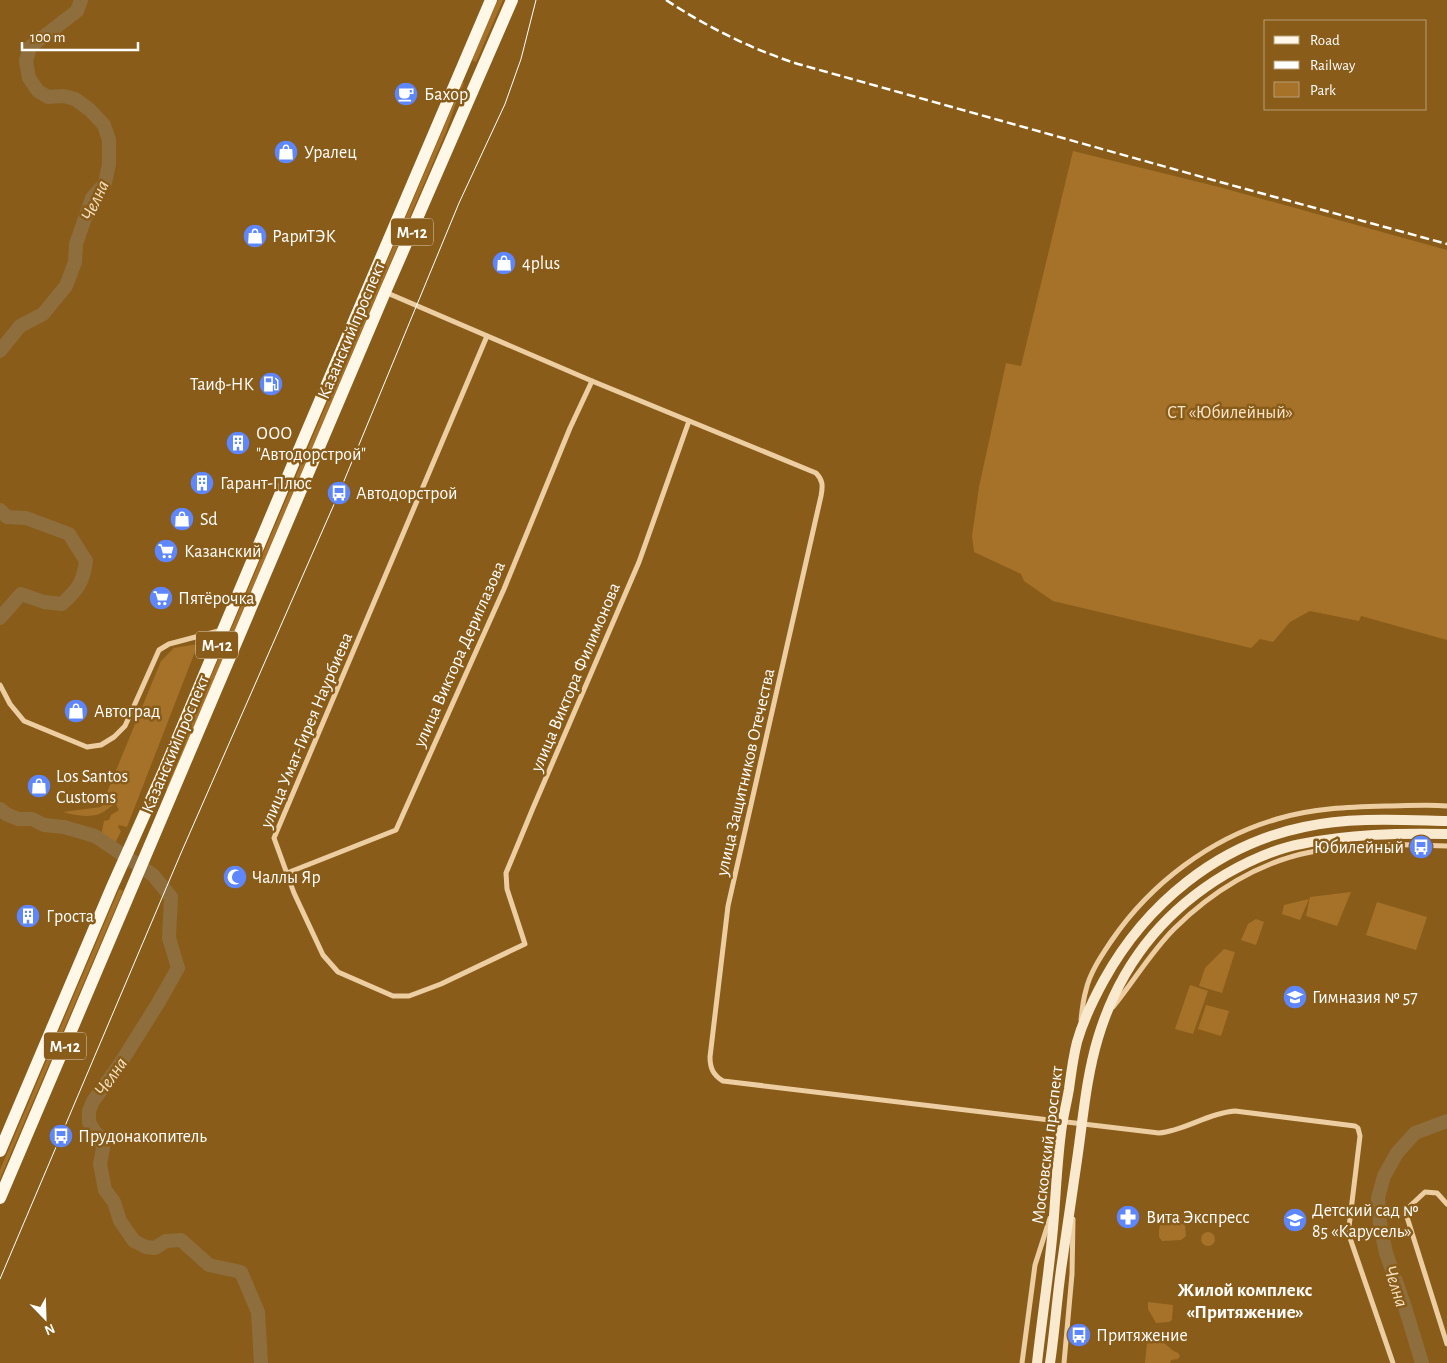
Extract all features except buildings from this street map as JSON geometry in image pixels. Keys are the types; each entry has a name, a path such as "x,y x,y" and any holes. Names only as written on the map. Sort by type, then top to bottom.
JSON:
{"main road":[{"name":"Казанский проспект","path":"0,1151 112,887 164,773 491,0"},
{"name":"Казанский проспект","path":"0,1198 385,292 512,0"},
{"path":"454,84 461,80 466,81 471,97"},
{"path":"164,773 166,790 178,780"},
{"name":"Московский проспект","path":"1037,1363 1049,1266 1063,1122 1077,1042 1094,998 1128,942 1151,914 1176,890 1202,871 1235,851 1270,836 1304,827 1341,822 1381,819 1447,821"},
{"name":"Московский проспект","path":"1050,1363 1062,1265 1093,1055 1112,999 1125,974 1165,921 1188,899 1239,867 1269,853 1299,844 1346,836 1447,834"}],"street":[{"path":"385,292 689,421"},
{"name":"улица Умат-Гирея Наурбиева","path":"487,336 274,838 323,954 338,972 393,996 409,996 441,984 525,944"},
{"name":"улица Виктора Дериглазова","path":"287,872 396,830 504,589 566,437 592,381"},
{"name":"улица Защитников Отечества","path":"689,421 816,473 822,483 821,496 728,906 710,1057 711,1070 717,1078 723,1081 1063,1122"},
{"name":"улица Виктора Филимонова","path":"525,944 507,890 506,874 532,808 639,562 689,421"},
{"path":"0,685 10,704 24,721 87,746 101,745 114,737 125,726 158,650 177,641 223,630"},
{"path":"1077,1042 1086,989 1101,956 1127,919 1153,892 1209,848 1250,828 1278,818 1314,810 1354,807 1447,806"},
{"path":"1105,1017 1144,965 1195,908 1256,870 1286,858 1345,847 1447,846"},
{"path":"1063,1122 1162,1133 1217,1114 1241,1111 1349,1124 1358,1128 1360,1136 1350,1235 1393,1363"},
{"path":"1064,1363 1067,1347 1072,1274 1073,1199 1078,1154"},
{"path":"1447,1204 1437,1193 1425,1192 1410,1206 1407,1217 1447,1344"},
{"path":"1022,1363 1035,1265 1056,1201"}],"green space":[{"path":"498,0 503,0 476,62 472,60"},
{"path":"463,82 446,132 167,790 193,719"},
{"name":"СТ «Юбилейный»","path":"1073,151 1219,187 1447,250 1447,640 1361,616 1359,621 1310,611 1290,622 1273,642 1260,639 1251,648 1053,601 1024,581 1021,574 974,552 972,536 979,487 1006,363 1021,366"},
{"path":"198,644 127,827 119,825 118,827 121,831 114,845 101,836 104,821 109,820 111,815 119,810 116,804 101,813 90,816 63,812 101,807 161,661 174,648"},
{"path":"119,889 123,891 0,1179 0,1170"},
{"path":"1351,892 1337,926 1306,916 1310,897"},
{"path":"1309,899 1300,920 1282,914 1284,905"},
{"path":"1377,902 1427,917 1416,950 1366,935"},
{"path":"1256,919 1264,922 1256,945 1241,940 1248,924"},
{"path":"1224,949 1235,952 1222,993 1199,986 1205,968"},
{"path":"1190,985 1208,991 1193,1034 1175,1029"},
{"path":"1206,1005 1229,1011 1221,1036 1198,1029"},
{"path":"1174,1215 1179,1216 1185,1225 1186,1236 1181,1240 1162,1241 1159,1237 1160,1225 1163,1221"},
{"path":"1205,1232 1211,1232 1215,1239 1211,1246 1205,1246 1201,1242 1201,1236"},
{"path":"1148,1302 1173,1305 1172,1320 1156,1323 1148,1309"},
{"path":"1155,1339 1162,1341 1178,1353 1180,1356 1178,1359 1171,1360 1170,1363 1145,1363 1147,1343"}],"waterway":[{"name":"Челна","path":"0,351 20,326 43,314 66,286 75,262 76,244 92,198 105,183 109,164 109,140 104,125 90,110 75,99 64,96 48,97 38,91 29,78 26,61 30,47 77,11 81,0"},
{"name":"Челна","path":"0,510 7,517 26,518 69,534 86,561 79,585 62,604 44,602 21,594 0,618"},
{"name":"Челна","path":"0,809 18,819 32,819 44,825 64,827 95,836 153,875 171,897 169,938 178,968 118,1067 93,1101 89,1111 89,1122 100,1137 103,1148 100,1164 105,1190 114,1202 120,1221 134,1241 146,1247 155,1248 166,1241 181,1240 209,1265 241,1272 258,1312 261,1363"},
{"name":"Челна","path":"1422,1363 1386,1253 1380,1224 1378,1198 1384,1176 1397,1153 1415,1133 1447,1121"}],"tram line":[{"path":"0,1279 181,853 339,493 459,203 505,104 521,59 536,0"}],"railway":[{"path":"666,0 730,36 798,64 1447,244"}],"place":[{"name":"Бахор","path":"406,94"},
{"name":"Уралец","path":"286,152"},
{"name":"РариТЭК","path":"255,236"},
{"name":"4plus","path":"504,263"},
{"name":"Таиф-НК","path":"271,384"},
{"name":"ООО \"Автодорстрой\"","path":"238,443"},
{"name":"Гарант-Плюс","path":"202,483"},
{"name":"Автодорстрой","path":"339,493"},
{"name":"Sd","path":"182,519"},
{"name":"Казанский","path":"166,551"},
{"name":"Пятёрочка","path":"161,598"},
{"name":"Автоград","path":"76,711"},
{"name":"Los Santos Customs","path":"39,786"},
{"name":"Юбилейный","path":"1421,847"},
{"name":"Чаллы Яр","path":"235,877"},
{"name":"Гроста","path":"28,916"},
{"name":"Гимназия № 57","path":"1295,997"},
{"name":"Прудонакопитель","path":"61,1136"},
{"name":"Вита Экспресс","path":"1128,1217"},
{"name":"Детский сад № 85 «Карусель»","path":"1295,1220"},
{"name":"Притяжение","path":"1079,1335"}],"district":[{"name":"Жилой комплекс «Притяжение»","path":"1245,1300"}]}
